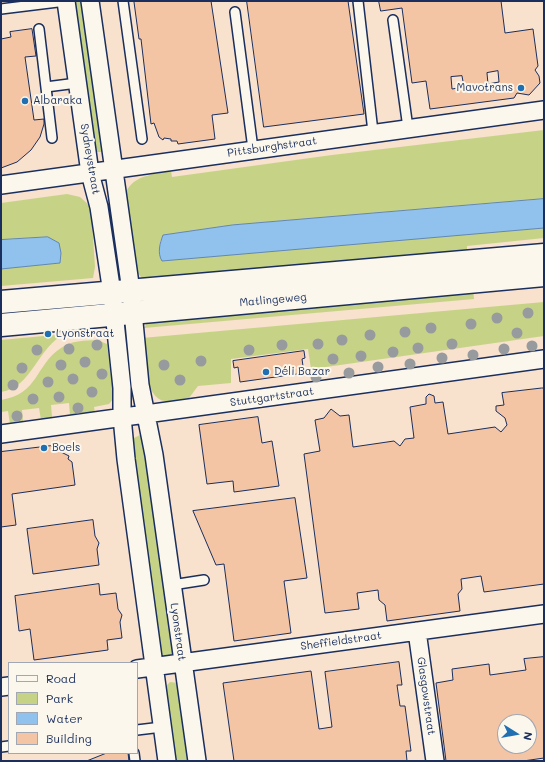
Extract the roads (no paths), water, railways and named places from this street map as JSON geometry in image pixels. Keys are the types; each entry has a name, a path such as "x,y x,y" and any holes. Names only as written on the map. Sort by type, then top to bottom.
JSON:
{"main road":[{"name":"Matlingeweg","path":"1,302 544,255"},
{"name":"Matlingeweg","path":"1,325 544,275"}],"street":[{"name":"Sydneystraat","path":"66,1 90,173 122,292"},
{"name":"Sydneystraat","path":"90,1 114,169 122,292"},
{"name":"Pittsburghstraat","path":"1,185 374,132 544,110"},
{"path":"122,292 124,314 122,418 145,668 162,727 167,761"},
{"name":"Lyonstraat","path":"124,314 147,414 154,455 182,663 197,761"},
{"name":"Stuttgartstraat","path":"1,434 544,360"},
{"name":"Sheffieldstraat","path":"145,668 544,614"},
{"name":"Glasgowstraat","path":"418,631 435,761"}],"lane":[{"name":"Sydneystraat","path":"1,9 66,1"},
{"path":"122,1 142,139"},
{"path":"358,1 374,132"},
{"path":"235,12 253,149"},
{"path":"393,20 408,128"},
{"path":"39,28 52,138"},
{"path":"46,87 77,82"},
{"path":"172,585 204,580"},
{"path":"138,730 162,727"}],"water":[{"path":"544,199 544,228 162,261 160,258 159,251 163,235 232,225"},
{"path":"48,237 59,243 61,253 60,263 1,269 1,240"}],"place":[{"name":"Mavotrans","path":"521,88"},
{"name":"Albaraka","path":"25,101"},
{"name":"Lyonstraat","path":"48,334"},
{"name":"Déli Bazar","path":"266,372"},
{"name":"Boels","path":"44,448"}]}
